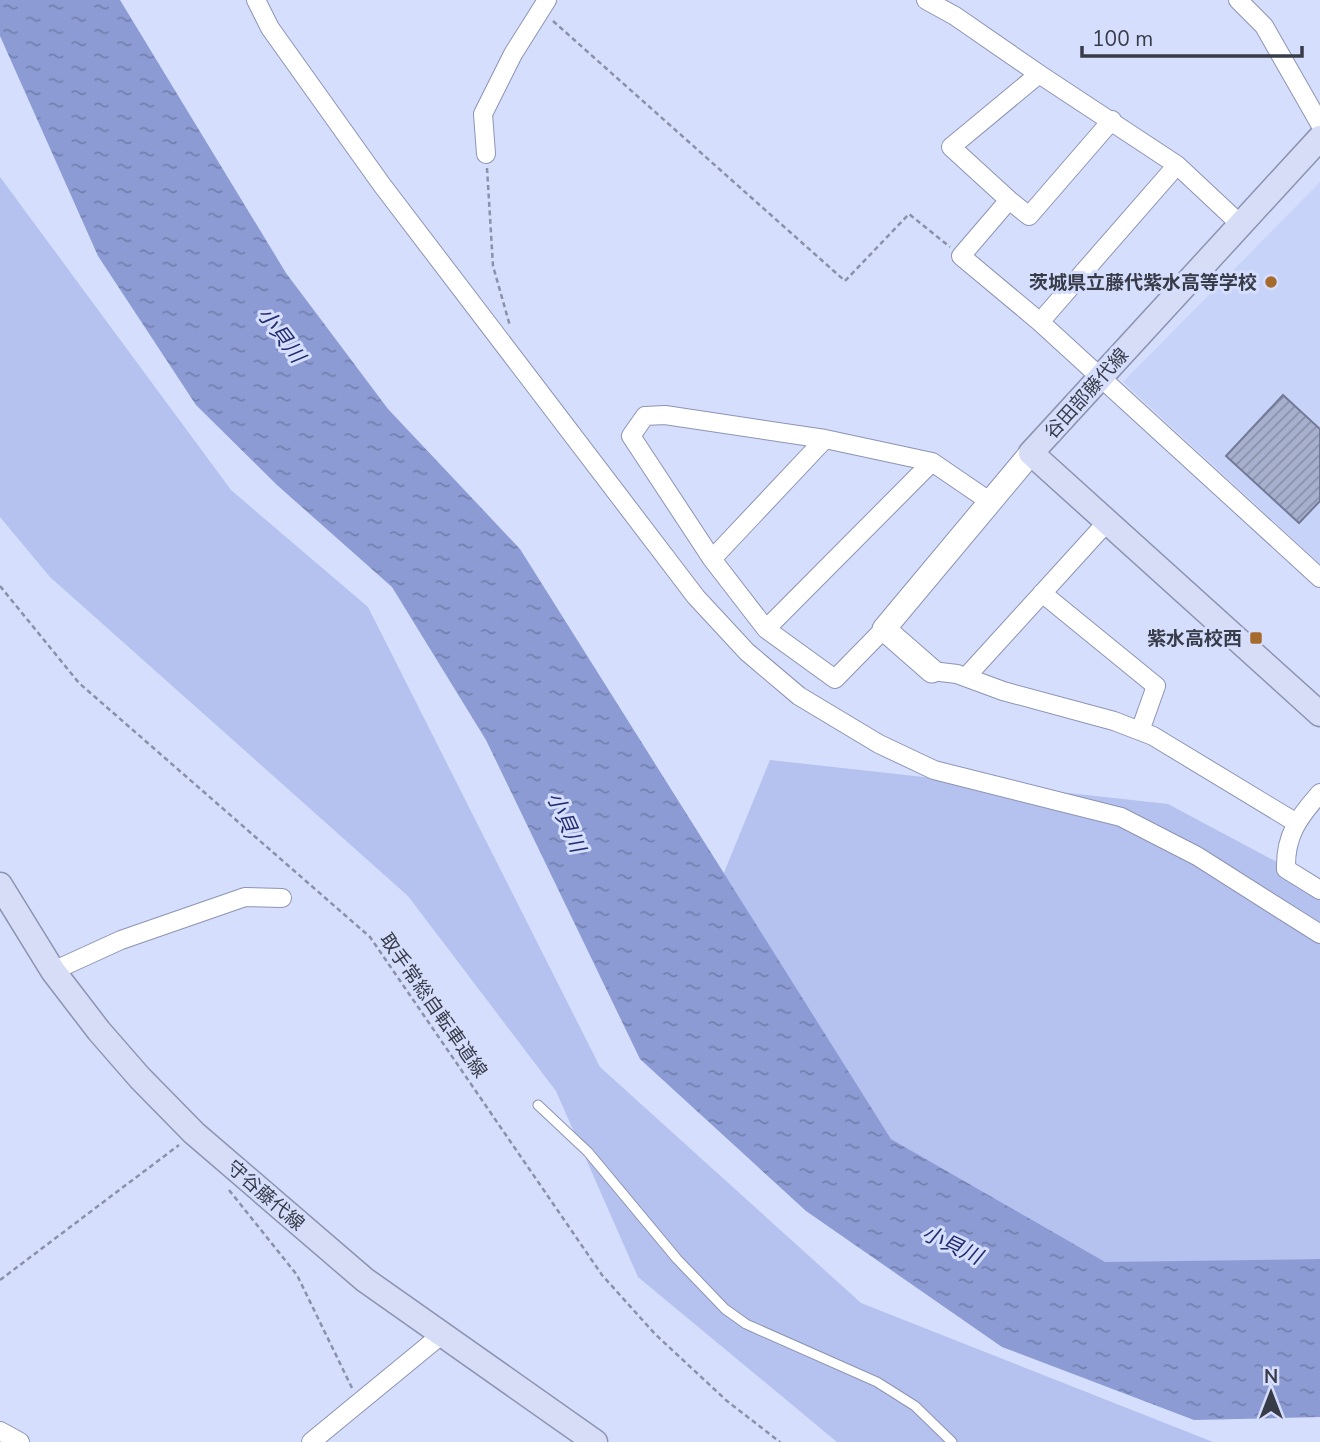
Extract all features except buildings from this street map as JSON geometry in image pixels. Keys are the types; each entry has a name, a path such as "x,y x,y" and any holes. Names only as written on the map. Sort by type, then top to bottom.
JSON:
{"main road":[{"name":"谷田部藤代線","path":"1320,138 1031,453 1320,714"},
{"name":"守谷藤代線","path":"0,885 53,971 140,1079 194,1133 365,1280 440,1336 595,1442"}],"street":[{"path":"256,0 270,28 328,113 696,597 747,652 799,696 879,744 934,770 1121,817 1197,856 1320,934"},
{"path":"926,0 955,16 1177,164 1240,224"},
{"path":"1238,0 1264,26 1320,124"},
{"path":"486,154 483,114 513,54 544,5"},
{"path":"1039,74 951,147 1029,216 1112,120"},
{"path":"1040,322 1177,164"},
{"path":"1009,200 961,256 1040,322 1320,578"},
{"path":"992,503 932,462 825,439 665,415 645,416 631,436 712,559 766,629 835,679 884,629 992,503 1031,453"},
{"path":"712,559 825,439"},
{"path":"766,629 932,462"},
{"path":"966,677 1107,522"},
{"path":"1042,593 1156,686 1140,731"},
{"path":"884,629 932,671 966,677 1140,731 1239,785 1295,822"},
{"path":"1320,793 1295,822 1286,853 1286,869 1320,890"},
{"path":"53,971 121,940 245,897 282,898"},
{"path":"311,1442 440,1336"},
{"path":"0,1431 20,1442"}],"lane":[{"path":"538,1105 588,1152 677,1259 725,1309 746,1324 877,1382 915,1406 952,1442"}],"path":[{"path":"544,5 845,281 909,214 961,256"},
{"path":"486,154 493,266 511,319 509,352"},
{"name":"取手常総自転車道線","path":"0,586 79,684 370,937 602,1275 655,1334 727,1401 780,1442"},
{"path":"0,1280 194,1133"},
{"path":"221,1181 297,1275 359,1402"}],"shaded area":[{"path":"0,177 231,490 368,607 600,1067 861,1303 1213,1442 837,1442 638,1277 556,1091 408,896 50,577 0,517"},
{"name":"茨城県立藤代紫水高等学校","path":"1320,182 1320,564 1123,382"},
{"path":"770,760 1168,804 1320,885 1320,1259 1105,1263 891,1139 723,875"}],"water":[{"name":"小貝川","path":"0,0 120,0 286,273 388,409 520,549 891,1139 1105,1262 1320,1259 1320,1417 1194,1420 1002,1347 806,1211 640,1059 486,740 392,587 277,485 196,405 98,256 0,36"}],"place":[{"name":"茨城県立藤代紫水高等学校","path":"1271,282"},
{"name":"紫水高校西","path":"1256,638"}]}
